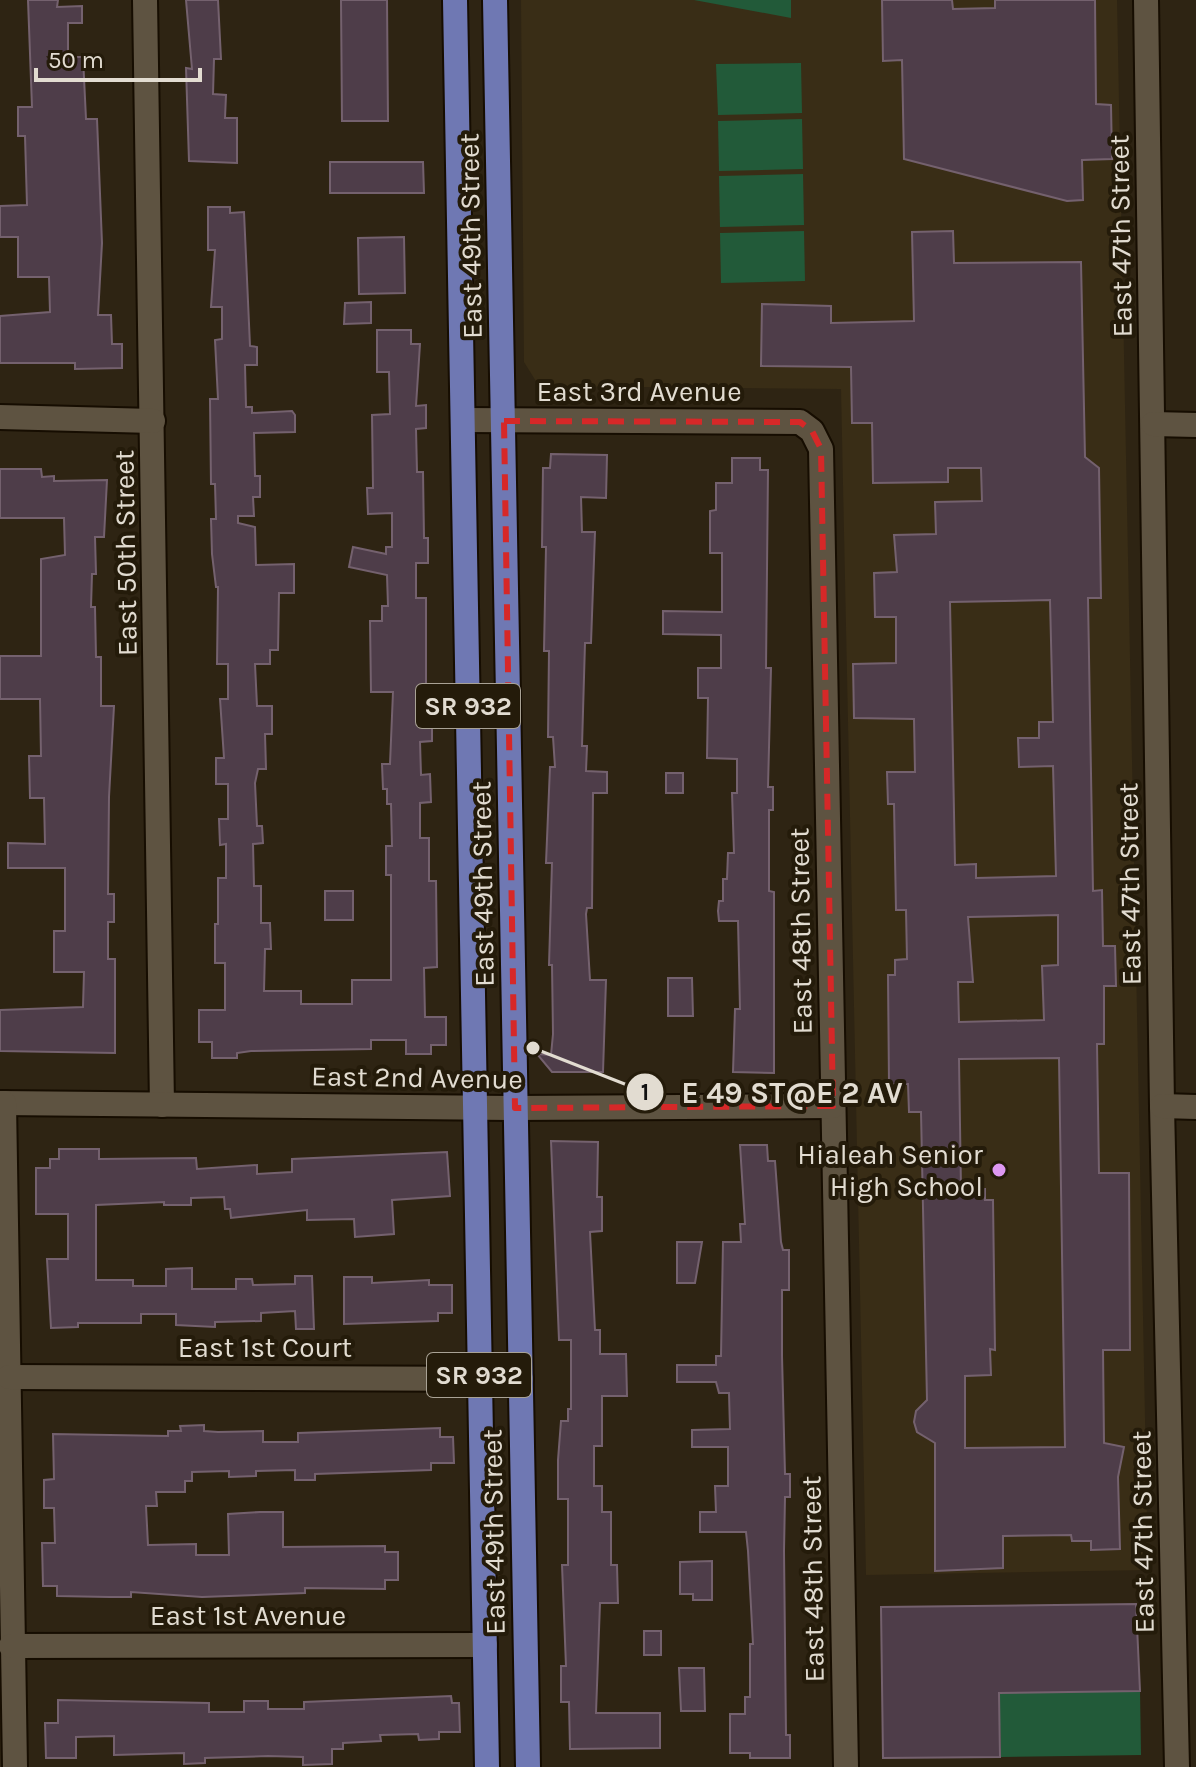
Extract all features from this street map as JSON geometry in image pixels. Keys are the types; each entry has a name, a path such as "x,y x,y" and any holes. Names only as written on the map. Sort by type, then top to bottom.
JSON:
{"main road":[{"name":"East 49th Street","path":"455,0 487,1767"},
{"name":"East 49th Street","path":"495,0 528,1767"}],"street":[{"name":"East 50th Street","path":"145,0 162,1105"},
{"name":"East 47th Street","path":"1146,0 1162,1106 1177,1767"},
{"path":"0,417 153,421"},
{"name":"East 3rd Avenue","path":"463,420 800,422 812,431"},
{"path":"1153,424 1196,425"},
{"name":"East 48th Street","path":"812,431 821,449 846,1767"},
{"path":"2,1103 15,1767"},
{"name":"East 2nd Avenue","path":"2,1103 515,1108 833,1106"},
{"path":"1162,1106 1196,1107"},
{"name":"East 1st Court","path":"9,1377 521,1379"},
{"name":"East 1st Avenue","path":"11,1646 485,1645"}],"highlighted area":[{"path":"504,421 800,422 812,431 821,449 833,1106 515,1108"}],"shaded area":[{"name":"Hialeah Senior High School","path":"521,0 1117,0 1148,1570 866,1575 841,389 539,386 524,362"}],"green space":[{"path":"694,0 791,0 791,18"},
{"path":"801,63 802,113 718,115 716,64"},
{"path":"802,119 803,169 719,171 718,121"},
{"path":"803,174 804,225 720,227 719,176"},
{"path":"804,231 805,281 721,283 720,233"},
{"path":"1140,1691 1141,1755 1001,1757 999,1693"}],"building":[{"path":"28,0 58,0 57,7 82,6 82,23 68,23 68,57 83,57 86,119 97,119 102,243 98,315 111,315 112,344 122,344 122,368 75,369 75,363 0,363 0,316 50,312 49,277 18,277 18,237 0,237 0,206 27,205 25,136 18,136 18,107 32,107"},
{"path":"186,0 218,0 221,59 214,59 213,94 226,95 225,118 237,118 237,163 189,161 186,68 192,69"},
{"path":"341,0 387,0 388,121 342,121"},
{"path":"882,0 952,0 953,9 995,8 995,0 1095,0 1096,104 1111,105 1112,159 1082,160 1083,200 1067,201 904,159 902,60 883,61"},
{"path":"330,162 423,162 424,193 330,193"},
{"path":"208,207 230,207 230,213 244,212 250,346 257,347 257,365 245,365 246,407 252,407 252,413 292,411 295,415 295,432 254,433 255,476 260,476 260,497 253,497 254,516 238,516 238,523 255,527 256,565 294,564 294,593 279,593 278,650 270,650 270,664 255,664 257,706 272,706 272,734 265,734 266,769 258,769 255,783 257,826 262,826 263,843 253,844 254,886 261,886 261,923 270,923 271,949 265,949 264,991 301,991 301,1004 352,1004 352,980 391,980 391,875 386,875 386,846 392,846 391,804 387,804 387,789 383,789 382,764 390,764 393,692 371,692 370,621 382,621 382,606 388,606 387,575 349,567 353,547 386,554 386,547 392,547 392,513 368,514 367,488 373,488 372,415 390,414 389,372 377,372 377,330 411,330 411,344 420,344 416,406 426,405 426,428 416,429 417,472 423,472 424,538 428,538 428,563 416,563 416,598 426,598 426,718 432,717 432,741 420,742 421,775 430,774 431,802 420,803 420,838 429,838 429,881 436,881 437,967 424,968 425,1017 446,1017 446,1045 431,1045 431,1054 406,1054 406,1040 371,1040 371,1049 251,1051 237,1053 237,1058 212,1058 212,1042 199,1042 199,1010 225,1010 225,963 215,963 215,924 218,924 218,878 226,878 226,844 220,845 219,819 228,819 228,784 216,784 216,758 224,758 220,699 228,699 228,664 217,664 218,587 212,554 211,519 216,519 215,484 211,484 210,399 218,399 215,340 222,339 222,307 211,307 215,250 208,250"},
{"path":"953,231 954,263 1081,262 1085,457 1099,468 1101,598 1088,598 1093,891 1102,890 1103,946 1115,946 1116,986 1104,986 1104,1044 1097,1044 1099,1173 1129,1173 1130,1350 1103,1350 1104,1443 1124,1447 1118,1477 1120,1549 1091,1550 1091,1541 1072,1541 1071,1535 1003,1536 1003,1568 935,1571 935,1443 917,1432 914,1422 916,1411 927,1400 921,1112 909,1112 908,1084 889,1084 888,975 895,975 895,960 907,959 906,910 896,910 894,804 888,804 887,772 915,772 914,719 854,718 853,664 896,663 896,617 875,617 874,573 897,572 894,535 936,534 935,502 982,501 981,468 948,468 948,482 873,483 872,423 852,423 851,367 761,366 762,304 831,306 831,323 914,321 912,232","holes":["1050,600 1053,722 1039,722 1039,738 1018,738 1019,767 1053,766 1056,876 976,878 976,864 955,865 950,602","1058,915 1058,965 1042,966 1044,1020 959,1022 958,982 973,982 968,917","1059,1058 1065,1447 965,1448 965,1376 991,1375 990,1349 995,1350 993,1200 985,1200 985,1189 961,1190 959,1059"]},
{"path":"404,237 405,293 359,294 358,238"},
{"path":"371,302 371,323 344,324 345,303"},
{"path":"551,454 607,455 606,498 581,497 582,532 595,532 591,643 585,643 582,746 587,746 586,771 607,772 607,793 593,793 592,908 587,908 586,914 590,980 606,980 603,1072 552,1072 537,1054 551,1055 553,1034 552,965 549,965 552,863 546,863 550,767 555,767 553,737 548,737 549,651 544,651 546,547 542,547 543,468 550,468"},
{"path":"732,458 760,458 760,470 768,470 766,668 771,668 768,787 773,787 773,810 769,810 769,891 774,892 774,1073 733,1072 735,1009 740,1009 738,921 719,921 718,911 719,901 723,901 723,879 727,879 728,853 734,853 732,793 737,793 737,759 707,758 708,698 698,698 698,668 721,668 721,635 663,634 663,611 722,612 722,553 710,553 710,511 716,510 716,483 732,483"},
{"path":"0,469 41,469 42,477 54,476 54,481 107,480 104,537 95,537 96,574 92,574 91,607 95,607 96,657 101,657 101,706 114,706 108,894 114,894 114,922 108,922 108,959 115,959 115,1053 0,1051 0,1010 83,1007 84,972 54,972 54,931 65,931 65,868 8,868 8,843 45,844 44,798 30,798 29,756 41,756 40,699 0,699 0,656 41,656 41,559 65,555 64,518 0,518"},
{"path":"666,773 683,773 683,793 666,793"},
{"path":"325,891 353,891 353,920 325,920"},
{"path":"668,978 692,978 693,1016 668,1016"},
{"path":"551,1141 598,1142 597,1197 602,1197 602,1231 590,1232 595,1330 600,1330 600,1354 626,1354 627,1396 602,1396 602,1446 594,1446 594,1486 602,1486 602,1512 611,1512 611,1565 617,1565 618,1603 600,1603 596,1713 660,1713 660,1748 570,1749 569,1702 561,1702 561,1666 566,1666 562,1565 568,1565 568,1499 558,1499 558,1460 561,1421 568,1421 568,1409 571,1409 571,1340 559,1340"},
{"path":"740,1145 767,1145 768,1161 775,1161 781,1242 783,1250 789,1250 789,1290 782,1290 782,1356 785,1474 790,1474 790,1497 785,1497 784,1551 786,1735 790,1735 790,1758 750,1758 750,1753 730,1753 730,1714 745,1714 745,1697 750,1697 750,1644 753,1644 746,1532 700,1532 700,1512 716,1512 715,1486 728,1486 728,1447 692,1447 692,1430 730,1429 729,1393 719,1393 716,1382 677,1382 677,1365 716,1365 716,1356 721,1356 723,1242 741,1242 740,1224 745,1224"},
{"path":"59,1149 99,1149 99,1159 196,1158 197,1169 257,1165 257,1174 292,1172 292,1159 447,1152 450,1196 392,1200 394,1234 355,1237 354,1219 307,1220 307,1210 231,1218 230,1209 225,1209 224,1197 191,1198 191,1205 164,1205 164,1202 96,1205 96,1280 133,1280 133,1286 166,1286 166,1269 192,1268 192,1289 236,1289 236,1279 252,1279 253,1285 295,1284 295,1276 312,1276 314,1329 296,1329 295,1311 261,1313 261,1321 215,1322 215,1327 176,1325 176,1314 141,1314 141,1323 78,1323 78,1327 51,1328 47,1259 68,1259 68,1214 36,1214 36,1168 50,1168 50,1159 59,1159"},
{"path":"677,1242 702,1242 695,1283 677,1283"},
{"path":"344,1277 372,1277 372,1283 429,1280 429,1285 452,1285 452,1313 438,1313 438,1321 344,1324"},
{"path":"204,1425 204,1431 263,1431 263,1442 298,1442 298,1433 440,1428 440,1437 453,1437 454,1463 431,1463 431,1470 315,1474 315,1480 295,1480 295,1470 256,1471 256,1476 229,1477 229,1471 192,1472 192,1481 185,1481 185,1492 156,1492 157,1506 146,1506 148,1545 196,1544 196,1555 229,1555 228,1514 260,1512 283,1512 283,1547 385,1546 385,1552 398,1552 398,1580 385,1580 385,1589 305,1588 305,1593 202,1597 131,1592 131,1597 109,1597 57,1596 57,1586 43,1586 42,1543 55,1543 54,1508 44,1508 44,1480 54,1479 53,1434 168,1436 168,1431 181,1431 180,1426"},
{"path":"712,1561 712,1600 693,1600 693,1594 680,1594 680,1562"},
{"path":"1136,1604 1140,1691 999,1693 1000,1757 883,1758 881,1607"},
{"path":"644,1631 661,1631 661,1655 644,1655"},
{"path":"679,1668 704,1668 705,1711 681,1711"},
{"path":"451,1696 452,1703 459,1703 460,1732 439,1732 439,1739 419,1740 418,1734 380,1735 381,1741 343,1743 343,1749 332,1749 332,1764 303,1765 303,1757 268,1756 205,1758 205,1763 184,1764 184,1753 114,1755 114,1736 76,1737 76,1758 46,1758 45,1723 58,1723 58,1700 209,1703 209,1712 244,1712 244,1701 268,1701 268,1709 304,1709 304,1702"}],"place":[{"name":"E 49 ST@E 2 AV","path":"533,1048"},
{"name":"Hialeah Senior High School","path":"999,1170"}]}
